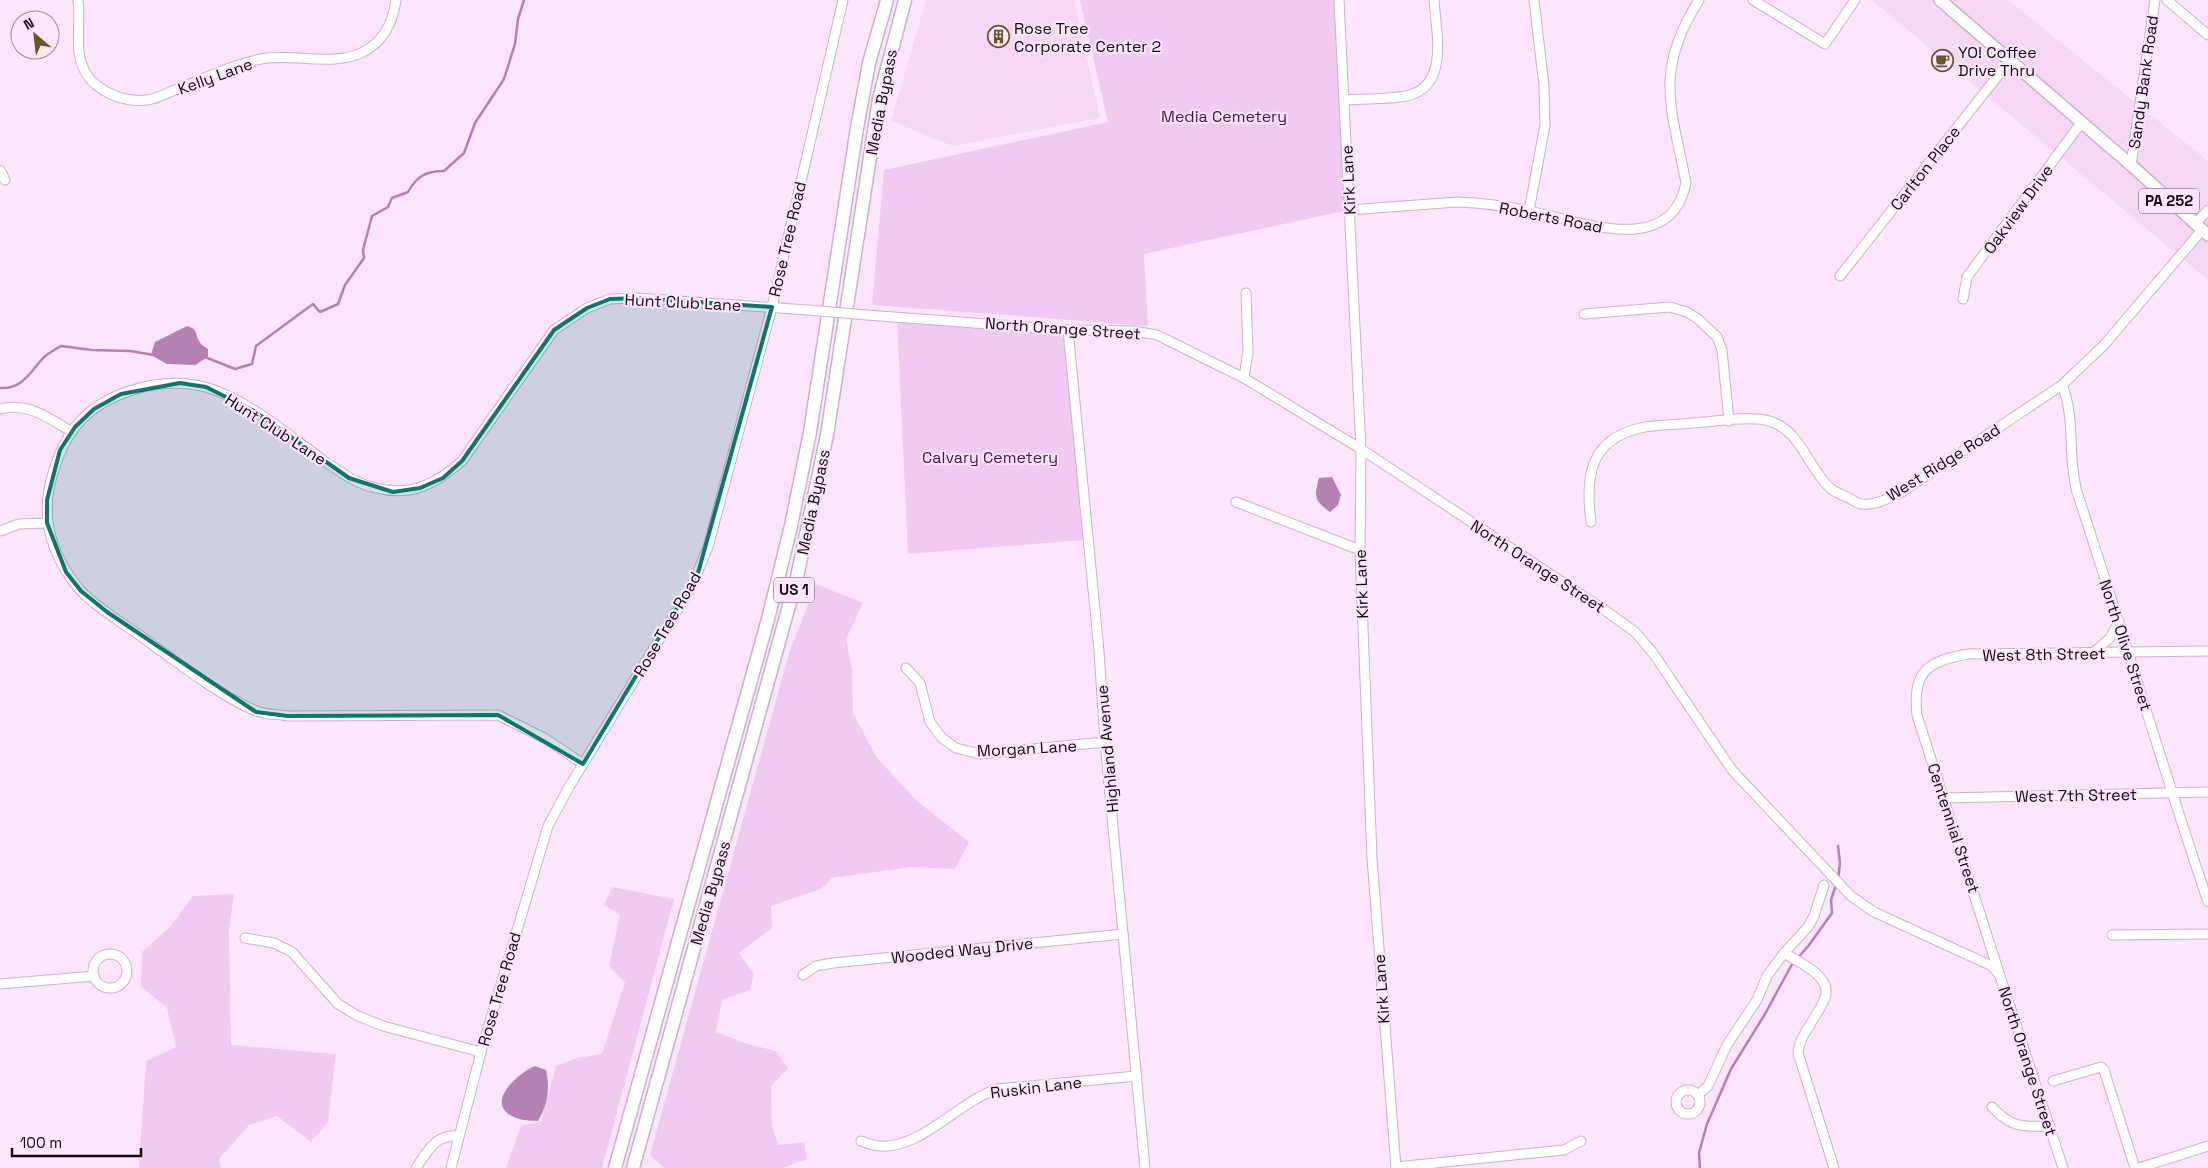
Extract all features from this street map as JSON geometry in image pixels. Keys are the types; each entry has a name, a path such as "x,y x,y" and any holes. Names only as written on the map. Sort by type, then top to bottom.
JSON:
{"highway":[{"name":"Media Bypass","path":"615,1168 787,545 811,422 857,128 869,63 886,0"},
{"name":"Media Bypass","path":"633,1168 797,577 826,435 879,100 905,0"}],"main road":[{"name":"PA 252","path":"1940,0 2011,59 2202,230"}],"street":[{"name":"Kelly Lane","path":"78,0 78,45 82,65 92,82 108,94 129,100 149,100 261,58 343,58 362,53 375,44 386,31 393,18 396,0"},
{"name":"Rose Tree Road","path":"451,1168 481,1052 548,826 569,786 698,574 708,547 772,307 843,0"},
{"name":"Kirk Lane","path":"1338,0 1361,449 1360,550 1372,858 1396,1168"},
{"path":"1344,100 1405,96 1421,91 1432,80 1437,65 1434,0"},
{"path":"1529,211 1545,125 1544,86 1534,0"},
{"name":"Roberts Road","path":"1349,210 1475,202 1529,211 1601,228 1616,229 1655,226 1677,209 1684,195 1686,183 1670,98 1670,70 1681,31 1700,0"},
{"path":"1753,0 1825,44 1855,0"},
{"name":"Sandy Bank Road","path":"2131,165 2155,0"},
{"path":"2167,0 2208,35"},
{"name":"Carlton Place","path":"1840,276 2011,59"},
{"name":"Oakview Drive","path":"1963,299 1968,277 2081,123"},
{"path":"0,170 5,180"},
{"name":"West Ridge Road","path":"1592,522 1589,502 1590,474 1596,458 1606,444 1622,434 1641,427 1729,420 1765,420 1782,429 1798,442 1830,487 1862,504 1879,502 1902,492 2062,385 2104,345 2202,230 2208,210"},
{"path":"1244,378 1248,352 1246,293"},
{"name":"Hunt Club Lane","path":"583,764 546,739 498,715 288,716 256,712 229,697 107,612 81,591 66,572 54,548 47,523 46,500 60,450 72,432 94,409 121,394 150,386 180,383 206,387 234,399 349,478 373,488 393,492 420,488 443,478 462,461 554,330 587,308 610,300 636,298 772,307"},
{"name":"North Orange Street","path":"772,307 1157,335 1244,378 1361,449 1600,606 1635,632 1653,653 1732,770 1851,896 1874,912 1992,966 2000,976 2064,1168"},
{"path":"1584,314 1670,307 1687,312 1698,318 1717,337 1722,350 1729,420"},
{"name":"Highland Avenue","path":"1068,330 1146,1168"},
{"name":"North Olive Street","path":"2062,385 2069,405 2072,474 2130,653 2171,793 2208,902"},
{"path":"0,409 12,406 26,407 72,432"},
{"path":"1236,502 1360,550"},
{"path":"0,531 19,524 47,523"},
{"path":"2092,654 2110,638 2119,621"},
{"name":"West 8th Street","path":"1918,680 1930,667 1949,658 1968,654 2092,654 2208,651"},
{"name":"Morgan Lane","path":"906,668 920,683 930,722 942,738 956,748 980,754 1105,742"},
{"name":"Centennial Street","path":"1918,680 1915,696 1917,715 2000,976"},
{"name":"West 7th Street","path":"1944,798 2208,792"},
{"path":"1698,1095 1708,1086 1727,1046 1757,1000 1767,976 1788,955 1808,927 1814,916 1824,885"},
{"name":"Wooded Way Drive","path":"803,975 816,966 833,963 1123,934"},
{"path":"2112,936 2208,934"},
{"path":"244,938 274,943 292,952 338,1004 358,1016 383,1026 481,1052"},
{"path":"1788,955 1818,976 1824,984 1826,992 1822,1004 1799,1043 1798,1053 1834,1168"},
{"path":"0,984 94,976"},
{"path":"2053,1081 2101,1067 2104,1070 2137,1168 2208,1146"},
{"name":"Ruskin Lane","path":"861,1141 879,1146 895,1145 915,1138 982,1094 998,1089 1137,1076"},
{"path":"1992,1107 2004,1120 2019,1127 2050,1126"},
{"path":"416,1168 436,1141 448,1135 459,1136"},
{"path":"1396,1168 1564,1150 1580,1141"}],"highlighted area":[{"path":"637,298 772,307 698,573 583,764 498,715 288,716 256,712 107,612 81,591 66,572 47,523 47,500 60,450 75,427 94,409 121,394 180,383 206,387 254,411 349,478 393,492 420,488 443,478 462,461 554,330 587,308 610,299"}],"shaded area":[{"path":"926,0 1074,0 1100,118 953,146 891,121"},
{"path":"1872,0 2008,0 2208,161 2208,280"},
{"path":"187,326 194,330 200,342 208,349 208,357 195,365 167,364 151,355 155,342"},
{"path":"1332,477 1341,495 1338,505 1330,512 1318,501 1316,489 1319,478"},
{"path":"535,1066 546,1070 548,1090 544,1109 538,1121 518,1119 507,1113 503,1107 502,1100 509,1085"}],"green space":[{"name":"Media Cemetery","path":"1080,0 1334,0 1344,211 1144,254 1148,326 872,305 884,170 1108,122"},
{"name":"Calvary Cemetery","path":"897,321 1055,333 1061,336 1066,342 1084,540 908,554"},
{"path":"816,584 863,603 846,639 852,671 853,713 877,758 917,801 969,842 955,869 911,867 832,878 821,889 771,906 772,928 739,953 754,974 750,990 722,1000 716,1032 747,1044 776,1051 788,1068 771,1086 772,1127 779,1145 804,1142 807,1159 782,1168 664,1168 650,1155 790,650"},
{"path":"612,887 674,899 602,1168 506,1168 521,1126 541,1121 556,1066 577,1058 602,1054 625,982 609,966 620,915 604,905"},
{"path":"234,894 229,929 231,1045 336,1054 328,1122 311,1142 277,1116 249,1125 219,1159 221,1168 139,1168 146,1061 176,1047 167,1008 141,986 142,952 170,927 193,896"}],"waterway":[{"path":"205,357 235,369 252,364 256,346 313,304 320,312 338,304 345,285 364,258 363,250 372,216 388,207 392,198 408,192 419,178 427,173 444,171 464,153 475,123 504,79 515,44 518,19 524,0"},
{"path":"0,388 8,388 20,383 44,357 61,346 92,350 130,351 154,355"},
{"path":"1838,846 1840,863 1838,880"},
{"path":"1700,1168 1699,1153 1707,1124 1731,1069 1765,1014 1791,966 1832,913 1831,900 1836,885"}],"place":[{"name":"Rose Tree Corporate Center 2","path":"998,37"},
{"name":"YO! Coffee Drive Thru","path":"1942,61"}]}
